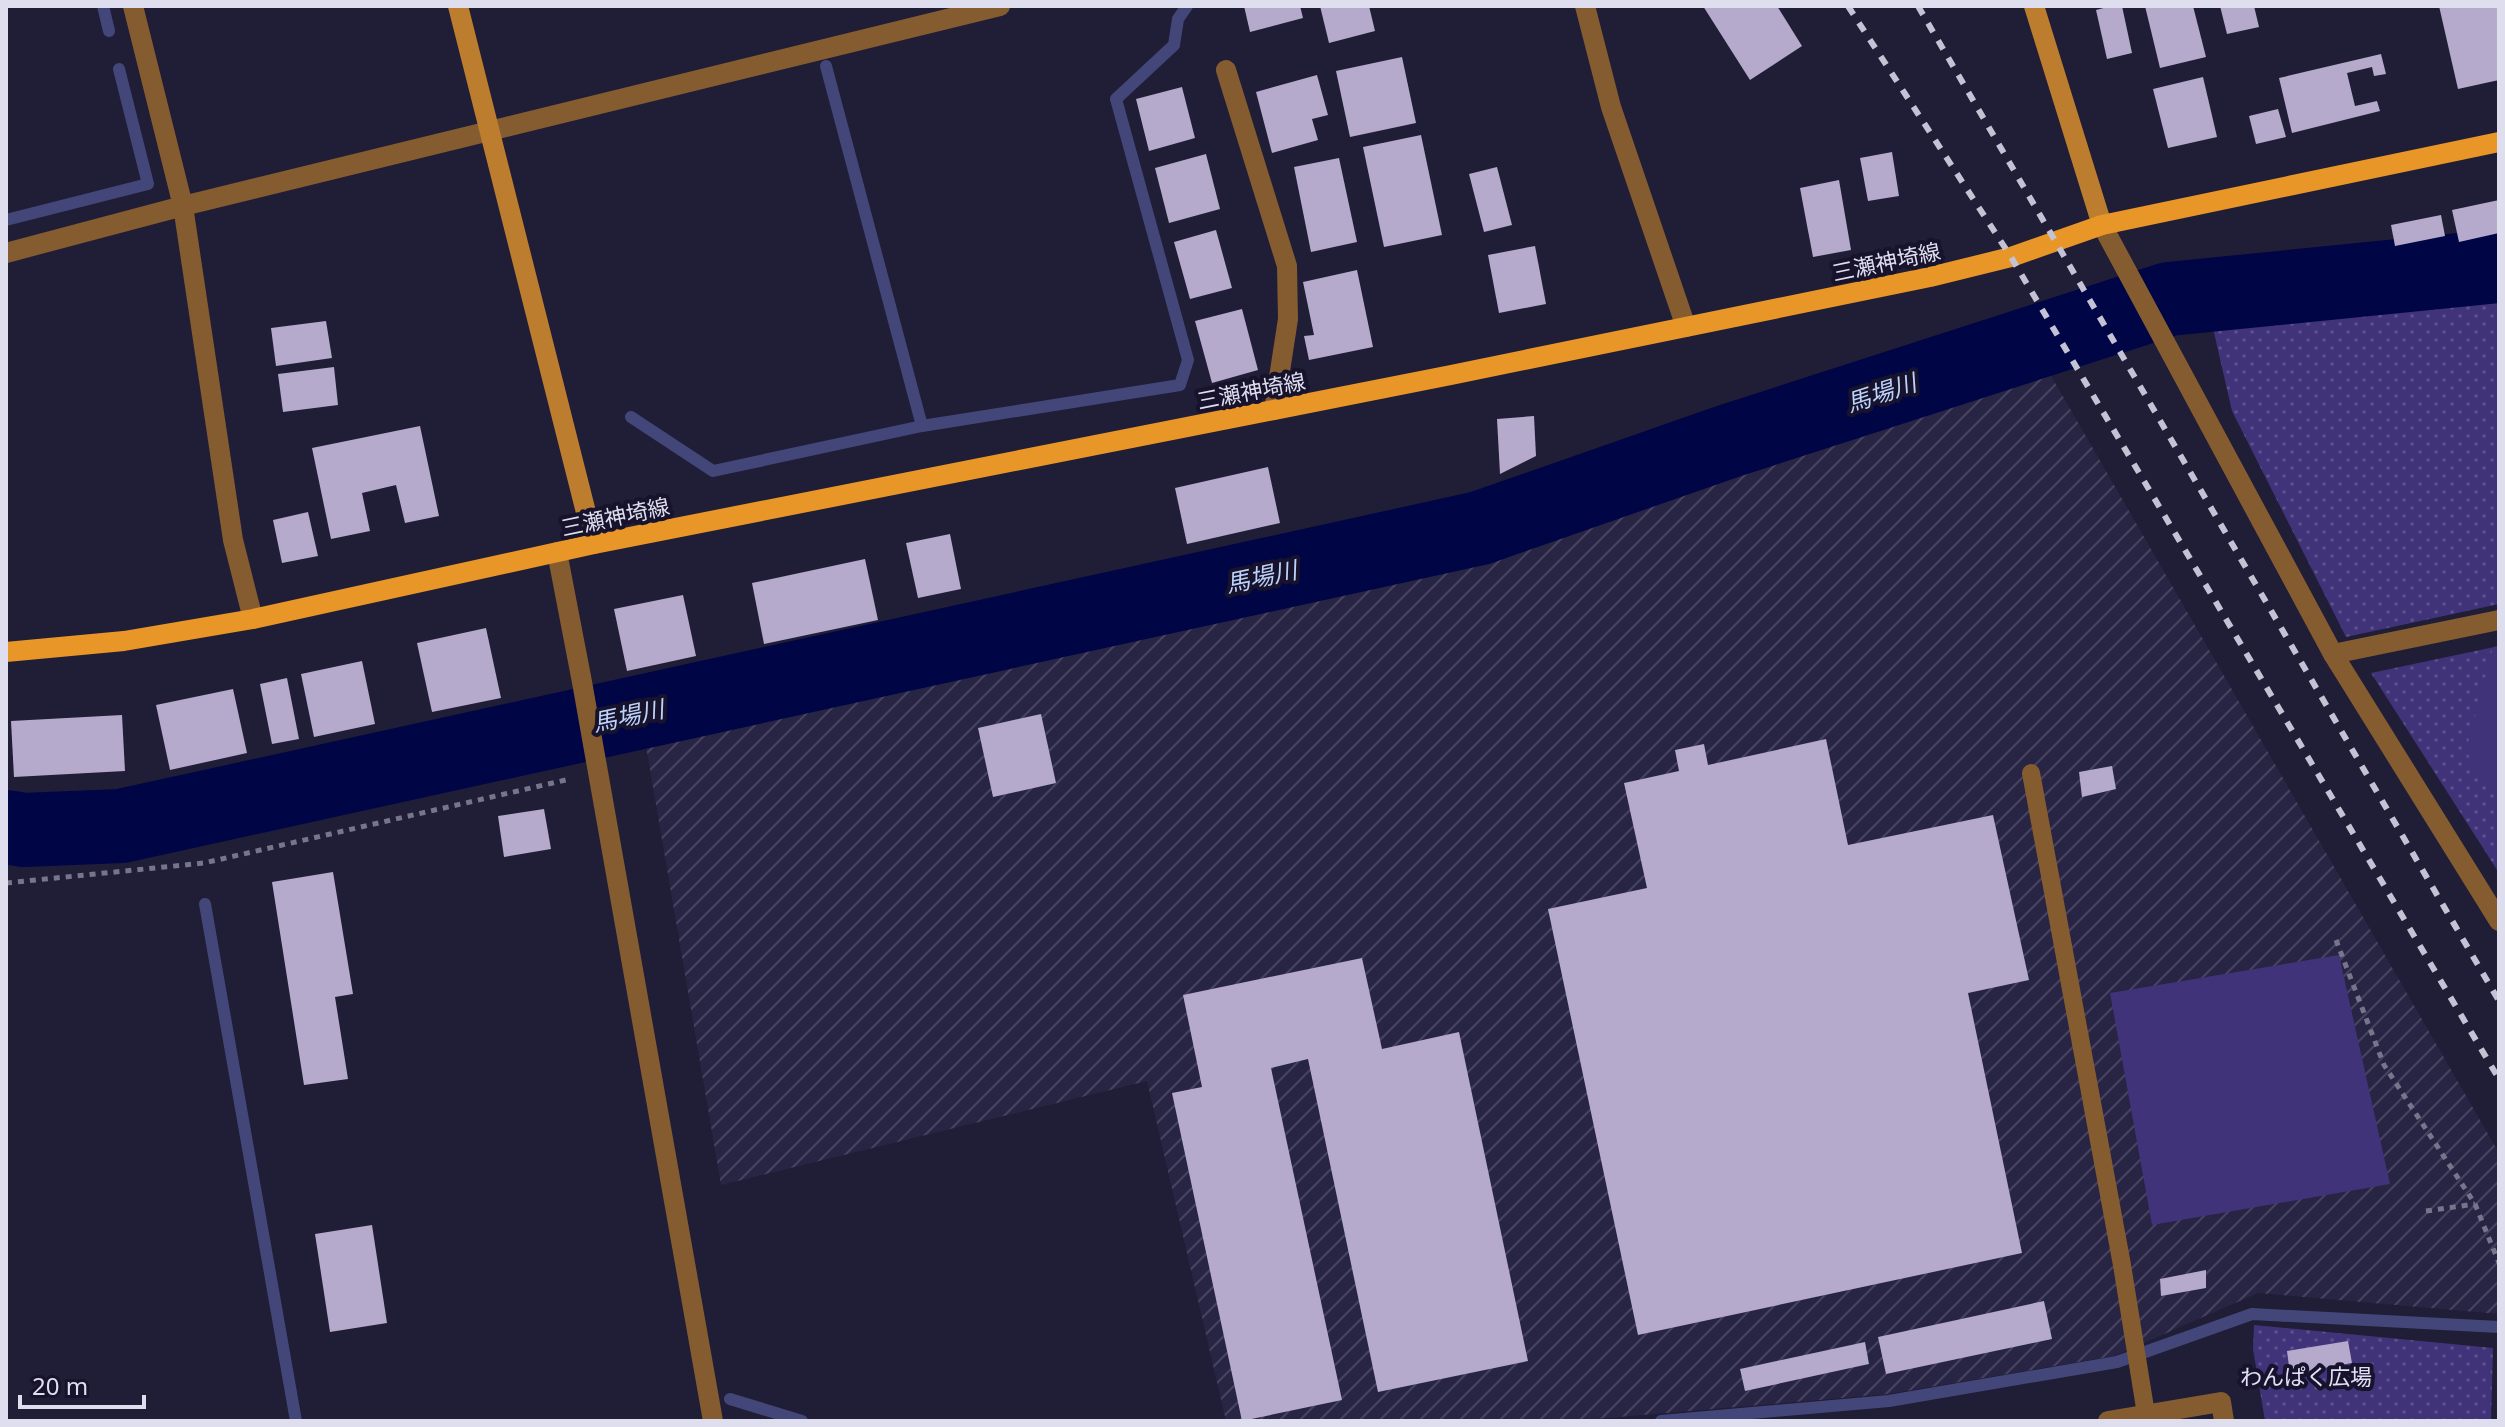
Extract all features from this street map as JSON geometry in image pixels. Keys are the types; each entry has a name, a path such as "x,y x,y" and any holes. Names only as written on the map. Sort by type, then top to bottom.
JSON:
{"main road":[{"name":"三瀬神埼線","path":"6,652 124,641 253,619 594,544 1686,327 1930,277 2011,257 2102,225 2499,142"}],"street":[{"path":"133,6 183,206 233,540 253,619"},
{"path":"458,6 594,544"},
{"path":"6,253 183,206 1000,6"},
{"path":"1585,6 1611,107 1686,327"},
{"path":"2034,6 2102,225 2333,654 2499,921"},
{"path":"1226,70 1287,266 1288,319 1274,410"},
{"path":"557,552 713,1421"},
{"path":"2333,654 2499,620"},
{"path":"2108,1421 2221,1402 2224,1421"}],"lane":[{"path":"2031,773 2146,1414"}],"path":[{"path":"6,883 204,863 599,773"},
{"path":"2336,940 2384,1065 2475,1204 2499,1263"},
{"path":"2426,1211 2475,1204"}],"shaded area":[{"path":"2042,360 2499,1153 2499,1314 2258,1293 2114,1356 1888,1394 1573,1421 1226,1421 1147,1081 721,1185 646,746 1537,545"}],"green space":[{"path":"2499,292 2499,604 2346,637 2232,411 2212,324"},
{"path":"2499,646 2499,873 2371,673"},
{"path":"2499,646 2499,804 2466,751 2493,647"},
{"path":"2339,955 2390,1184 2152,1225 2110,993"},
{"name":"わんぱく広場","path":"2254,1325 2493,1348 2491,1421 2265,1421 2253,1349"}],"building":[{"path":"1244,6 1300,6 1303,18 1250,32"},
{"path":"1320,6 1369,6 1375,31 1329,43"},
{"path":"1703,6 1777,6 1802,46 1750,80"},
{"path":"2122,6 2132,53 2107,59 2096,10"},
{"path":"2145,6 2193,6 2206,57 2160,68"},
{"path":"2220,6 2254,6 2259,27 2227,34"},
{"path":"2439,6 2499,6 2499,80 2458,89"},
{"path":"2381,54 2386,74 2374,76 2372,67 2347,73 2355,106 2377,101 2380,111 2292,133 2279,78"},
{"path":"1402,57 1416,123 1350,137 1336,71"},
{"path":"1317,75 1328,115 1312,119 1318,140 1272,153 1256,92"},
{"path":"2203,77 2217,137 2168,148 2153,89"},
{"path":"1182,87 1195,138 1149,151 1136,99"},
{"path":"2278,109 2286,137 2256,144 2249,116"},
{"path":"1421,135 1442,235 1384,247 1363,147"},
{"path":"1892,152 1899,196 1868,201 1860,158"},
{"path":"1206,154 1220,209 1169,223 1155,168"},
{"path":"1339,158 1357,242 1311,252 1294,167"},
{"path":"1497,167 1512,225 1484,232 1469,174"},
{"path":"1839,180 1851,250 1813,257 1800,188"},
{"path":"2499,200 2499,233 2459,242 2452,210"},
{"path":"2441,215 2445,236 2395,246 2391,225"},
{"path":"1216,230 1232,288 1190,299 1174,242"},
{"path":"1535,246 1546,304 1499,313 1488,255"},
{"path":"1357,270 1373,347 1309,360 1304,336 1314,335 1303,282"},
{"path":"1242,309 1258,370 1212,383 1195,321"},
{"path":"326,321 332,358 276,366 271,328"},
{"path":"334,367 338,405 283,412 278,374"},
{"path":"1534,416 1536,456 1500,474 1497,419"},
{"path":"420,426 439,516 405,523 396,485 362,493 370,531 331,539 312,448"},
{"path":"1268,467 1280,523 1187,544 1175,488"},
{"path":"308,512 318,556 282,563 273,520"},
{"path":"950,534 961,589 918,598 906,543"},
{"path":"865,559 878,620 764,644 752,583"},
{"path":"683,595 696,656 627,671 614,609"},
{"path":"486,628 501,698 432,712 417,643"},
{"path":"362,661 375,724 314,737 301,674"},
{"path":"287,678 299,739 272,744 260,684"},
{"path":"233,689 247,753 170,770 156,705"},
{"path":"1041,714 1056,783 993,797 978,728"},
{"path":"122,715 125,771 14,777 11,721"},
{"path":"1826,739 1848,845 1993,815 2029,980 1968,993 2022,1253 1638,1335 1548,909 1647,888 1624,783 1679,771 1675,750 1704,744 1708,765"},
{"path":"2112,766 2116,789 2082,797 2079,772"},
{"path":"544,809 551,849 504,857 498,816"},
{"path":"333,872 353,994 335,997 348,1079 304,1085 272,882"},
{"path":"1362,958 1382,1049 1459,1032 1528,1361 1378,1392 1308,1059 1271,1068 1342,1400 1242,1421 1172,1093 1202,1087 1183,995"},
{"path":"372,1225 387,1323 330,1332 315,1234"},
{"path":"2206,1270 2206,1288 2161,1296 2160,1279"},
{"path":"2044,1301 2052,1339 1886,1374 1878,1337"},
{"path":"2348,1341 2352,1363 2290,1374 2287,1351"},
{"path":"1865,1342 1869,1364 1745,1391 1740,1369"}],"waterway":[{"path":"103,6 109,31"},
{"path":"631,417 713,471 922,426 1180,385 1188,360 1116,99 1174,45 1178,19 1187,6"},
{"path":"826,66 922,426"},
{"path":"6,220 148,184 119,69"},
{"name":"馬場川","path":"6,827 24,830 121,826 1480,528 1729,441 2169,299 2499,266"},
{"path":"205,904 296,1421"},
{"path":"1661,1421 1889,1401 2117,1362 2252,1314 2499,1327"},
{"path":"730,1399 802,1421"}],"railway":[{"path":"1848,6 2011,257 2499,1079"},
{"path":"1918,6 2499,1001"}]}
